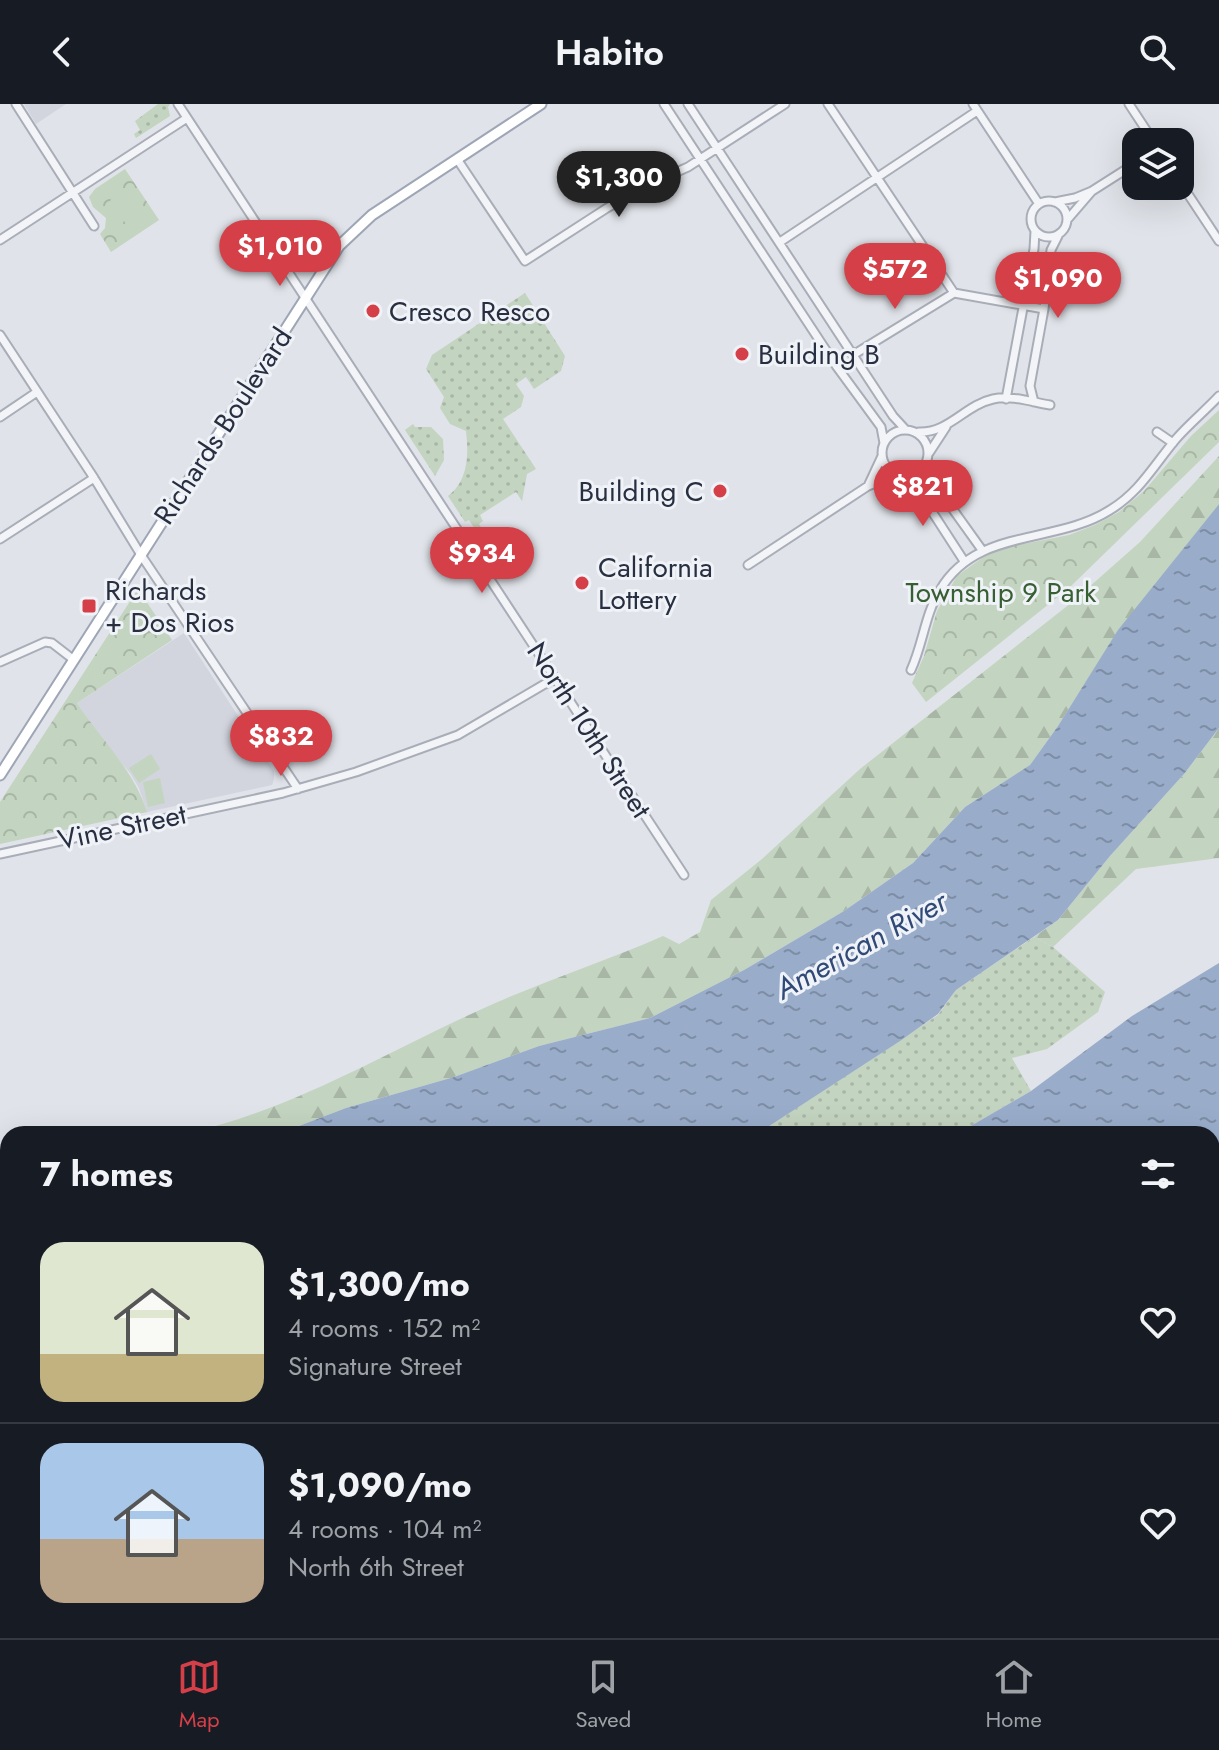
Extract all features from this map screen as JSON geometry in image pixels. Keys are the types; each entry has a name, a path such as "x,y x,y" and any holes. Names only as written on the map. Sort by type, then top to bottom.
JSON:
{"main road":[{"name":"Richards Boulevard","path":"0,775 339,246 372,215 541,104"},
{"path":"281,261 306,263 329,247 339,246"}],"street":[{"path":"16,104 94,226"},
{"name":"North 10th Street","path":"178,104 684,875"},
{"path":"664,104 837,367 881,427 884,443 882,456 868,486"},
{"path":"688,104 893,416 905,429"},
{"path":"457,159 525,261 607,208 701,159 785,104"},
{"path":"828,104 954,293"},
{"path":"1129,104 1145,128"},
{"path":"780,242 878,179 975,108 1039,204"},
{"path":"0,240 187,118"},
{"path":"1006,399 1034,249 1032,213 1039,204 1075,198 1122,172"},
{"path":"1034,402 1030,386 1051,250 1067,220 1092,191"},
{"path":"1192,200 1219,241"},
{"path":"1055,202 1064,209 1067,220"},
{"path":"1035,231 1049,237 1059,234"},
{"path":"853,355 954,293 1044,309"},
{"path":"0,335 141,555 298,789"},
{"path":"0,417 37,392"},
{"path":"911,670 920,651 935,598 945,581 964,561 1006,541 1072,528 1102,515 1141,486 1173,443 1219,396"},
{"path":"884,443 896,431 905,429 916,432 947,426 993,399 1050,405"},
{"path":"947,426 929,453 926,464 929,476 982,550"},
{"path":"916,432 925,441 929,453"},
{"path":"1157,432 1173,443"},
{"path":"882,456 887,468 920,493 964,561"},
{"path":"748,565 868,486 916,473 926,464"},
{"path":"0,539 94,478"},
{"path":"0,662 45,642 52,643 74,660"},
{"name":"Vine Street","path":"0,854 298,789 444,742 482,723 555,678"}],"shaded area":[{"path":"24,104 66,104 36,124"},
{"path":"184,633 274,771 274,779 272,785 147,812 130,773 100,738 77,703"}],"green space":[{"path":"158,104 170,104 170,116 136,138 134,134 140,130 135,121"},
{"path":"125,169 159,220 111,252 100,234 105,228 106,218 93,207 89,197 95,189"},
{"path":"128,188 148,219 130,230 110,200"},
{"path":"525,293 565,356 561,371 534,389 526,377 516,384 524,396 521,407 503,419 536,469 527,474 522,501 516,492 480,515 483,521 479,524 498,555 493,557 469,520 465,522 448,496 460,483 466,467 466,431 450,424 440,408 444,397 426,369 432,355"},
{"name":"Township 9 Park","path":"1219,410 1219,442 1069,588 926,702 912,683 924,656 937,611 957,576 993,550 1069,535 1119,512 1144,491 1191,436"},
{"path":"413,424 415,427 431,427 443,439 444,460 435,476 405,430"},
{"path":"1219,456 1219,504 1119,630 1030,765 965,807 913,863 844,911 744,970 650,1018 539,1046 454,1077 346,1108 299,1126 214,1126 261,1111 336,1080 504,999 663,936 679,944 700,932 711,900 762,859 860,769 1071,603 1140,542"},
{"path":"138,589 172,640 77,703 134,782 147,812 0,844 0,802"},
{"path":"1219,728 1219,858 1136,869 1053,947 1034,937 1058,920 1110,856 1184,774"},
{"path":"151,754 160,769 139,783 129,768"},
{"path":"160,778 165,803 148,807 143,782"},
{"path":"1034,937 1053,947 1105,992 1098,1012 1047,1049 1012,1058 1031,1091 971,1126 769,1126 938,1015 956,990"}],"water":[{"name":"American River","path":"1219,504 1219,728 1184,774 1110,856 1058,920 956,990 938,1014 769,1126 299,1126 346,1108 454,1077 539,1046 650,1018 744,970 844,911 913,863 965,807 1030,765 1118,630"},
{"path":"1219,963 1219,1126 971,1126 1031,1091 1132,1016"}],"place":[{"name":"Cresco Resco","path":"373,311"},
{"name":"Building B","path":"742,354"},
{"name":"Building C","path":"720,491"},
{"name":"California Lottery","path":"582,583"},
{"name":"Richards + Dos Rios","path":"89,606"}]}
